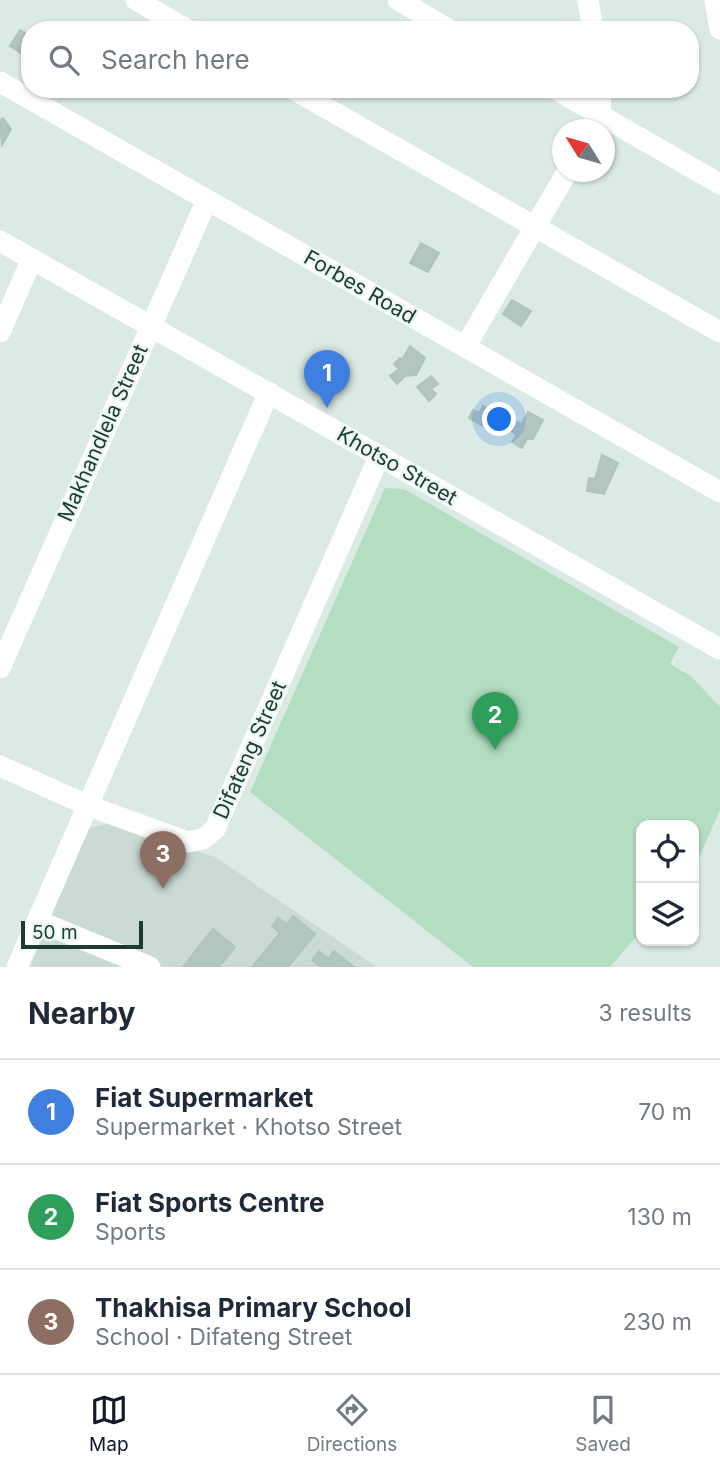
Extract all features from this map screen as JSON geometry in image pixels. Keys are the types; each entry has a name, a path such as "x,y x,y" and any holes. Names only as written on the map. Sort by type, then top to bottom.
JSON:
{"street":[{"path":"136,0 172,21"},
{"path":"398,0 434,21"},
{"path":"588,0 592,21"},
{"path":"715,0 720,29"},
{"name":"Forbes Road","path":"0,82 21,94"},
{"name":"Forbes Road","path":"28,98 720,492"},
{"path":"309,98 720,332"},
{"path":"566,98 592,119"},
{"path":"596,119 600,98"},
{"path":"615,132 720,184"},
{"path":"466,347 561,182"},
{"name":"Makhandlela Street","path":"0,668 206,200"},
{"name":"Khotso Street","path":"0,241 720,649"},
{"path":"0,332 32,259"},
{"path":"17,967 269,392"},
{"name":"Difateng Street","path":"0,766 89,806 188,842 203,839 215,829 379,457"},
{"path":"38,921 150,967"}],"shaded area":[{"path":"111,823 215,857 377,967 30,967 89,828"}],"green space":[{"path":"385,488 404,489 679,647 670,664 691,676 720,707 720,810 699,858 699,820 636,820 636,937 610,967 473,967 250,792"}],"building":[{"path":"20,30 21,31 21,53 10,46"},
{"path":"3,118 11,129 2,145 0,121"},
{"path":"421,243 439,253 428,272 410,263"},
{"path":"512,300 531,311 521,326 503,314"},
{"path":"410,346 425,358 416,375 405,376 397,384 390,376 399,369 394,364 400,358 402,360"},
{"path":"431,376 438,384 431,389 436,394 429,401 417,387"},
{"path":"483,406 491,410 483,426 469,418 473,410 479,413"},
{"path":"528,412 543,420 533,439 527,439 522,448 512,442 517,435 511,431 517,422 522,424"},
{"path":"602,455 618,463 604,494 587,491 589,478 595,479"},
{"path":"293,916 315,934 288,967 252,967 280,933 272,926 278,918 287,924"},
{"path":"213,929 235,947 219,967 183,967"},
{"path":"319,951 328,959 334,951 354,967 321,967 312,960"}],"place":[{"name":"Fiat Supermarket","path":"327,408"},
{"name":"Fiat Sports Centre","path":"495,750"},
{"name":"Thakhisa Primary School","path":"163,889"}]}
